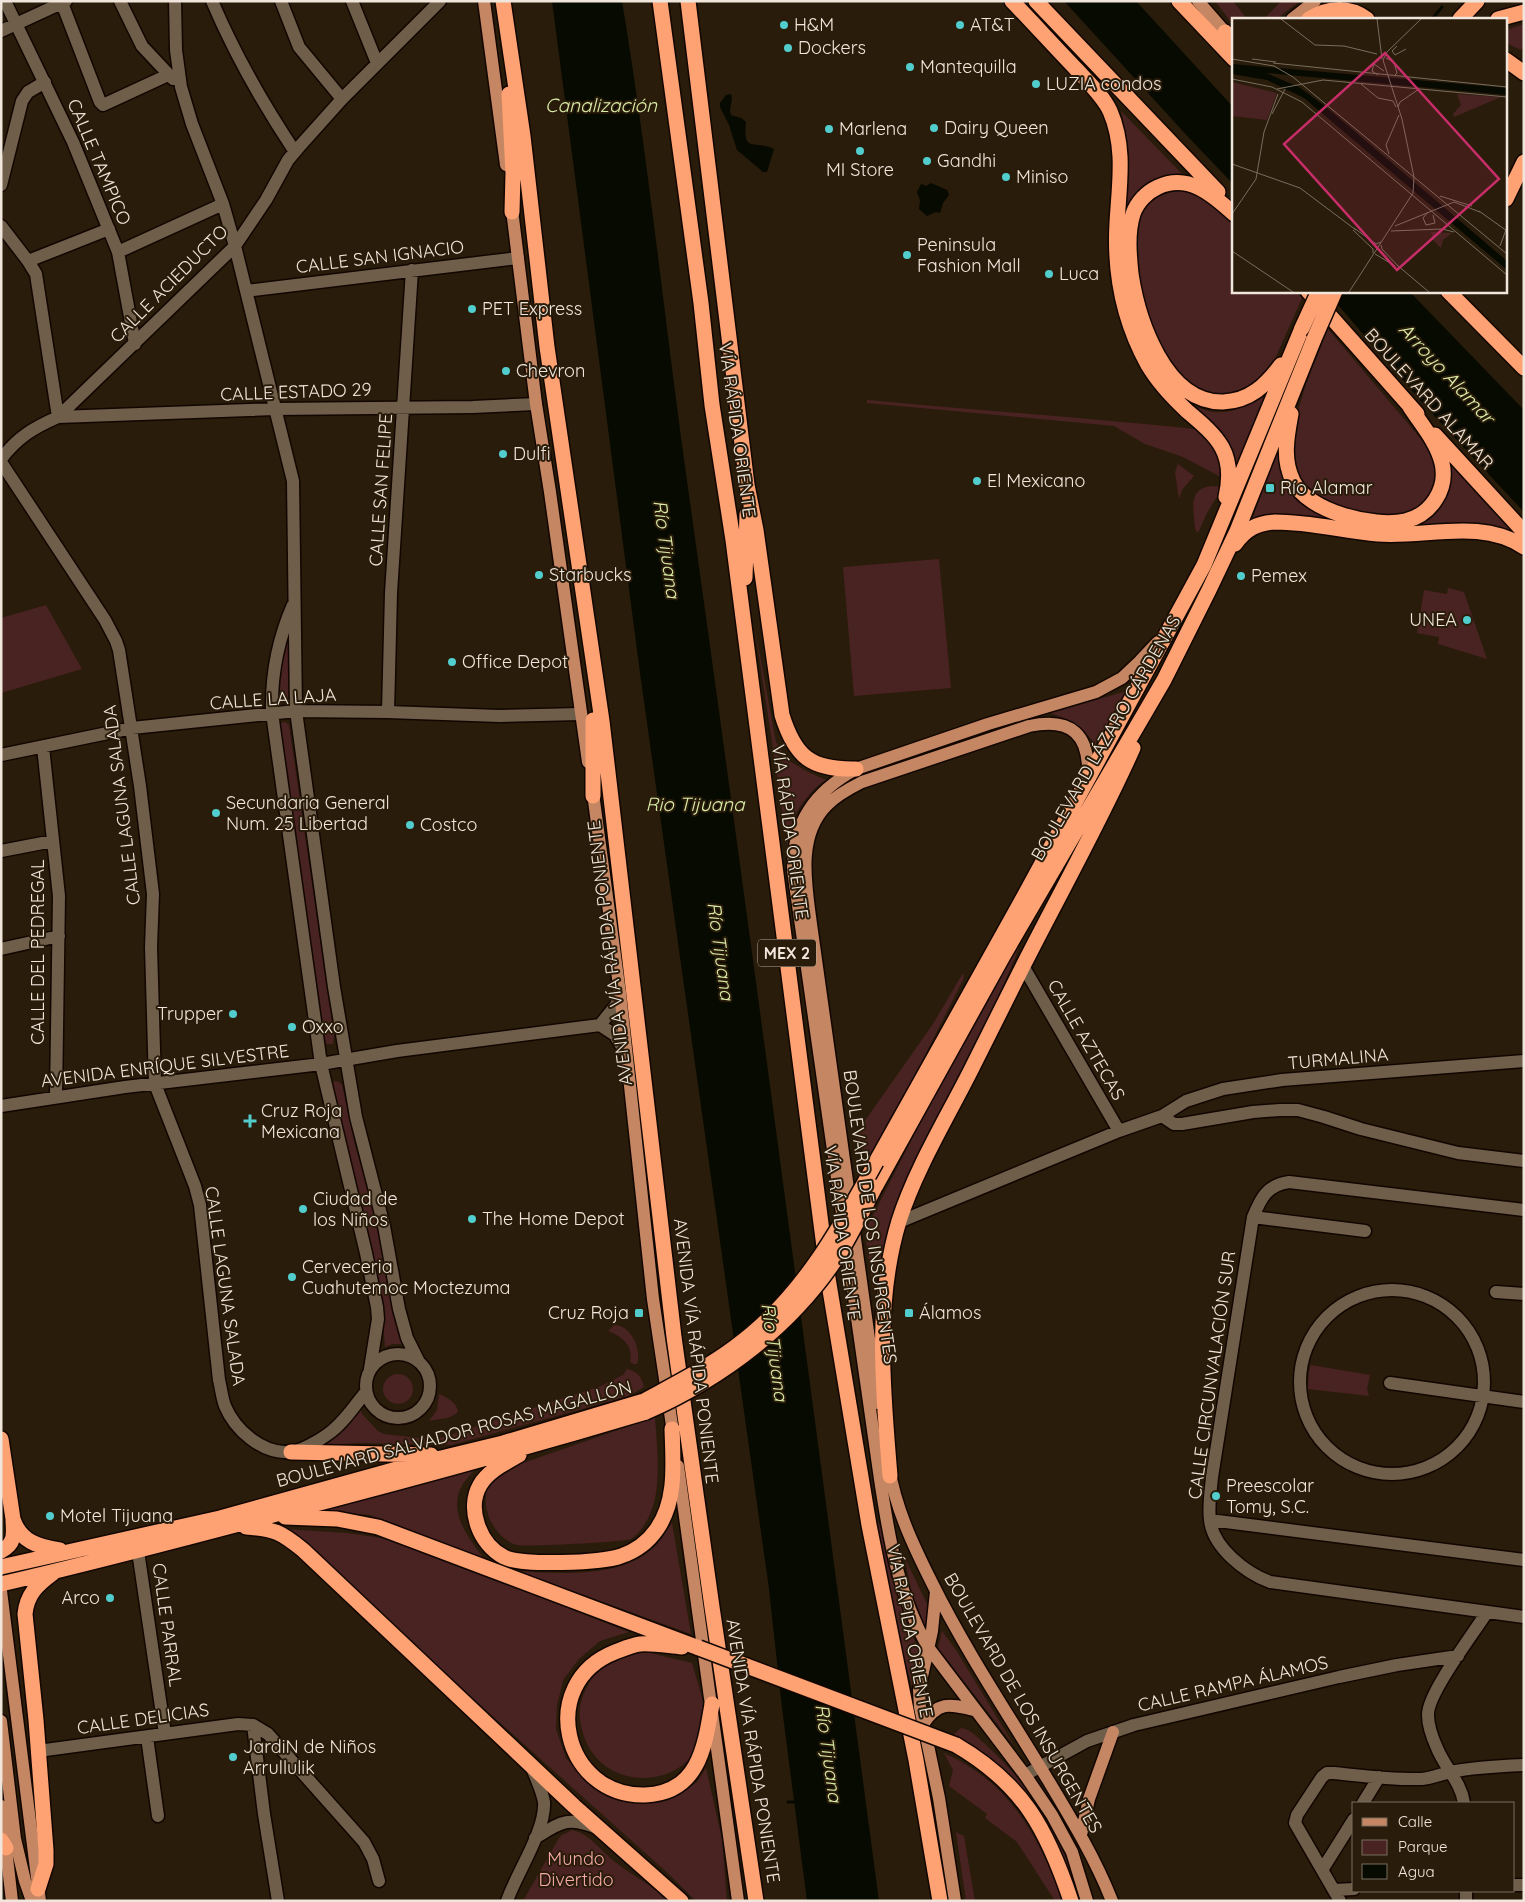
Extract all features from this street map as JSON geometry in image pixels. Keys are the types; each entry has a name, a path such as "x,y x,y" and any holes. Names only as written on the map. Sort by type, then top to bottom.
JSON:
{"highway":[{"name":"AVENIDA VÍA RÁPIDA PONIENTE","path":"503,1 524,136 547,347 602,721 674,1337 756,1901"},
{"name":"VÍA RÁPIDA ORIENTE","path":"660,1 828,1278 870,1525 916,1760 940,1901"},
{"path":"688,1 747,485 756,530 782,715 788,736 805,757 816,764 836,769 856,769"},
{"path":"1014,1 1109,91 1180,151"},
{"path":"1014,1 1090,85 1110,110 1121,150 1117,223 1117,272 1119,288 1129,323 1135,339 1157,378 1169,394 1210,430 1228,461 1229,479 1226,495 1221,516 1204,565"},
{"path":"1036,1 1232,207"},
{"path":"1179,1 1232,57"},
{"path":"1461,18 1473,3"},
{"path":"1311,18 1325,11 1335,9 1352,10 1365,18"},
{"path":"1502,18 1524,12"},
{"path":"509,40 513,173 512,212"},
{"path":"1508,57 1524,62"},
{"path":"1508,61 1524,73"},
{"path":"1508,195 1524,162"},
{"path":"1232,212 1206,190 1178,181 1165,183 1153,189 1138,204 1130,224 1129,260 1138,307 1150,341 1166,367 1180,384 1195,395 1219,402 1240,399 1260,389 1294,345"},
{"name":"BOULEVARD ALAMAR","path":"1309,292 1522,531"},
{"name":"BOULEVARD LÁZARO CÁRDENAS","path":"876,1162 1021,902 1204,565 1294,345 1319,292"},
{"name":"BOULEVARD LÁZARO CÁRDENAS","path":"875,1187 1003,956 1164,680 1240,523 1314,339 1336,292"},
{"path":"1449,292 1522,366"},
{"path":"1303,367 1288,433 1287,464 1298,490 1323,508 1359,518 1388,523 1416,517 1432,505 1442,487 1444,471 1441,460 1428,434 1410,407"},
{"path":"744,630 747,485"},
{"path":"1213,582 1239,538 1252,527 1269,522 1299,523 1399,536 1463,531 1478,532 1506,538 1524,547"},
{"path":"589,636 594,743 593,796"},
{"path":"890,1476 882,1384 882,1330 890,1264 899,1222 913,1184 1104,811 1164,680"},
{"name":"BOULEVARD SALVADOR ROSAS MAGALLÓN","path":"1,1567 220,1518 395,1469 645,1407 737,1346 763,1323 809,1273 846,1218 876,1162"},
{"name":"BOULEVARD SALVADOR ROSAS MAGALLÓN","path":"1,1584 235,1526 538,1444 690,1391 712,1378 749,1350 792,1312 819,1281 840,1252 875,1187"},
{"path":"538,1444 490,1473 480,1485 475,1499 474,1512 483,1538 492,1549 506,1558 529,1562 589,1561 619,1557 634,1550 648,1540 658,1527 670,1502 673,1481 672,1429"},
{"path":"1,1438 16,1529 31,1542 46,1548 69,1551"},
{"path":"291,1452 455,1455"},
{"path":"271,1516 336,1519 378,1527 956,1745 978,1758 999,1775 1014,1789 1029,1808 1056,1859 1071,1901"},
{"path":"1,1551 13,1540 13,1519"},
{"path":"235,1526 268,1528 290,1539 331,1575 599,1829 681,1901"},
{"path":"37,1897 46,1864 46,1850 36,1720 25,1624 26,1604 32,1591 56,1571"},
{"path":"698,1648 641,1644 610,1654 595,1663 584,1673 572,1694 568,1706 568,1729 578,1757 587,1770 602,1783 620,1792 635,1795 651,1794 667,1791 678,1786 695,1767 705,1746 712,1704"}],"main road":[{"name":"AVENIDA VÍA RÁPIDA PONIENTE","path":"484,1 536,404 620,993 653,1299 712,1704 738,1901"},
{"path":"1198,1 1228,34"},
{"path":"1208,1 1228,34"},
{"path":"1293,18 1315,1"},
{"name":"BOULEVARD DE LOS INSURGENTES","path":"1087,1901 1072,1852 1052,1815 1025,1775 928,1647 916,1626 900,1584 887,1527 793,870 793,854 796,837 807,813 827,788 839,778 856,769 988,724 1096,692 1112,684 1130,671 1172,626"},
{"name":"BOULEVARD DE LOS INSURGENTES","path":"1088,778 1089,760 1084,744 1076,732 1064,725 1046,722 1029,726 862,782 839,794 826,805 811,829 805,872 871,1354 890,1476 899,1508 913,1545 961,1638 1081,1835 1101,1872 1112,1901"},
{"path":"988,724 988,740"},
{"path":"1,1591 37,1897"},
{"path":"936,1591 932,1631 919,1690 922,1724 939,1798 955,1901"},
{"path":"922,1724 930,1713 943,1706 951,1705 974,1710"},
{"path":"1,1721 15,1839 25,1881 37,1897"},
{"path":"1081,1835 1089,1799 1113,1732"},
{"path":"1,1806 12,1901"}],"street":[{"name":"CALLE TAMPICO","path":"6,1 77,151 118,252 135,344"},
{"path":"120,1 142,46 181,87"},
{"path":"174,1 176,50 181,87 192,124 223,204 235,246 294,489 296,711 346,1060 356,1117 384,1226 406,1338 429,1376 431,1386 427,1400 418,1412 409,1417 399,1419 389,1418 374,1408 366,1392 378,1319 374,1293 321,1064 272,713 272,688 281,638 294,603"},
{"path":"212,1 232,48 270,114 295,152"},
{"path":"281,1 299,47 342,99"},
{"path":"352,1 377,63"},
{"name":"CALLE ACIEDUCTO","path":"1,460 12,444 34,427 58,417 235,246 295,152 342,99 440,1"},
{"path":"1,31 64,2 100,102 103,105 168,75"},
{"path":"1,185 22,101 28,92 45,82"},
{"path":"118,252 223,204"},
{"path":"1,226 36,274 58,417"},
{"path":"28,261 109,229"},
{"name":"CALLE SAN IGNACIO","path":"246,291 518,258"},
{"name":"CALLE SAN FELIPE","path":"388,712 391,593 412,270"},
{"name":"CALLE ESTADO 29","path":"58,417 276,409 404,406 473,407 536,404"},
{"name":"CALLE LAGUNA SALADA","path":"1,460 100,612 116,641 121,657 153,894 151,947 155,1084 195,1186 200,1205 219,1380 225,1404 238,1427 249,1437 273,1450 291,1452"},
{"name":"CALLE LA LAJA","path":"1,755 132,728 296,711 499,716 580,714"},
{"name":"CALLE DEL PEDREGAL","path":"42,746 58,877 56,1097"},
{"path":"1,851 53,841"},
{"path":"1,949 58,936"},
{"name":"CALLE AZTECAS","path":"1023,966 1119,1131"},
{"path":"620,993 613,1009 600,1025 615,1035 627,1057"},
{"name":"AVENIDA ENRÍQUE SILVESTRE","path":"1,1106 155,1084 321,1064 397,1050 600,1025"},
{"name":"TURMALINA","path":"899,1222 1119,1131 1162,1116 1186,1101 1222,1089 1282,1080 1524,1061"},
{"path":"1162,1116 1174,1124 1182,1124 1253,1112 1298,1110 1361,1130 1458,1153 1524,1161"},
{"name":"CALLE CIRCUNVALACIÓN SUR","path":"1524,1210 1290,1182 1282,1183 1267,1191 1253,1217 1212,1477 1210,1520 1218,1539 1234,1560 1255,1577 1270,1582 1524,1616"},
{"path":"1253,1217 1365,1231"},
{"path":"1387,1289 1419,1293 1448,1308 1470,1331 1482,1360 1484,1396 1477,1420 1460,1444 1438,1462 1410,1472 1382,1473 1354,1465 1330,1449 1312,1426 1302,1399 1301,1370 1310,1339 1330,1314 1356,1296 1387,1289"},
{"path":"1496,1292 1524,1294"},
{"path":"370,1369 384,1357 393,1354 411,1357 419,1362"},
{"path":"1390,1383 1524,1402"},
{"path":"291,1452 315,1442 335,1429 366,1392"},
{"path":"1210,1520 1524,1560"},
{"name":"CALLE PARRAL","path":"138,1551 165,1734"},
{"path":"1524,1609 1524,1616"},
{"path":"1464,1802 1459,1784 1440,1755 1430,1732 1428,1714 1430,1702 1437,1687 1487,1612"},
{"name":"CALLE RAMPA ÁLAMOS","path":"1025,1775 1087,1741 1134,1725 1339,1677 1397,1665 1458,1656"},
{"name":"CALLE DELICIAS","path":"38,1751 238,1724 253,1725"},
{"path":"253,1725 268,1734 364,1842 373,1859 379,1881"},
{"path":"253,1725 264,1814 278,1901"},
{"path":"147,1737 158,1816"},
{"path":"506,1901 535,1838 543,1814 544,1802 531,1764"},
{"path":"1352,1891 1337,1895 1295,1823 1297,1816 1322,1777 1327,1773 1426,1778 1486,1767 1524,1766"},
{"path":"1364,1802 1379,1777"},
{"path":"535,1838 553,1827 571,1821 582,1822 599,1829"},
{"path":"1322,1870 1352,1822"}],"green space":[{"path":"1215,1 1233,1 1246,18 1232,18 1232,23"},
{"path":"1281,1 1300,1 1277,18 1265,18"},
{"path":"1524,24 1524,45 1521,50 1508,44 1508,29"},
{"path":"1121,111 1188,180 1151,184 1130,207 1121,243 1124,286 1137,330 1158,369 1184,399 1214,412 1222,412 1243,407 1269,390 1236,473 1232,456 1219,432 1181,400 1159,376 1142,346 1129,315 1122,282 1119,248 1125,143"},
{"path":"1191,189 1207,198 1232,224 1232,292 1297,292 1302,298 1274,361 1260,380 1232,397 1194,391 1155,343 1132,258 1140,209 1165,190"},
{"path":"1328,329 1432,452 1436,465 1435,488 1417,512 1391,519 1329,507 1306,492 1290,454 1292,430 1306,384"},
{"path":"867,400 1195,429 1215,450 1220,462 1221,477 1183,457 1145,444 1114,426 867,403"},
{"path":"1277,450 1279,462 1288,484 1302,503 1322,515 1339,517 1428,515 1444,455 1523,541 1439,528 1251,523"},
{"path":"1178,464 1194,476 1182,490 1179,499 1175,472"},
{"path":"1211,486 1223,487 1207,513 1198,533 1195,529 1195,496 1198,491"},
{"path":"939,559 951,688 854,696 843,567"},
{"path":"1448,588 1464,592 1487,659 1438,644 1439,637 1417,633 1424,590 1447,594"},
{"path":"46,605 82,669 1,693 1,618"},
{"path":"754,623 776,742 788,760 826,780 811,793 797,812 792,824 788,848"},
{"path":"290,628 291,702 287,703 277,699 286,631"},
{"path":"1127,691 1095,745 1076,724 1050,713"},
{"path":"285,722 289,725 334,1036 333,1044 326,1044 325,1039 280,726 281,723"},
{"path":"1019,946 999,995 898,1199 887,1231 873,1288 865,1234 866,1229 981,1004"},
{"path":"963,973 964,978 870,1158 858,1143 857,1132 933,1024"},
{"path":"335,1081 342,1085 355,1145 376,1221 398,1333 403,1344 393,1344 385,1347 381,1291 333,1089"},
{"path":"614,1325 625,1329 634,1339 638,1352 637,1364 630,1362 630,1351 625,1342 608,1331"},
{"path":"1311,1365 1370,1375 1367,1389 1369,1396 1308,1389"},
{"path":"627,1369 638,1375 644,1387 629,1396 451,1445 359,1443 325,1445 339,1434 361,1410 362,1414 378,1431 384,1434 428,1439 444,1437 601,1386 623,1375"},
{"path":"398,1374 409,1378 413,1389 409,1400 398,1404 387,1400 383,1389 387,1378"},
{"path":"439,1394 454,1403 458,1412 448,1417 429,1421 437,1410"},
{"path":"655,1417 658,1458 657,1487 650,1514 643,1527 633,1538 594,1543 517,1545 503,1537 492,1523 486,1507 487,1490 503,1470"},
{"path":"475,1469 458,1494 458,1514 466,1533 484,1559 370,1515 324,1511"},
{"path":"877,1520 885,1537 898,1595 907,1624 920,1652 921,1659 915,1697 901,1647"},
{"path":"672,1523 691,1634 518,1571 552,1573 589,1572 624,1565 640,1558 656,1546"},
{"path":"284,1529 347,1533 388,1539 629,1632 600,1641 579,1659 563,1680 557,1706 556,1729 566,1758 601,1793 620,1801 653,1803 679,1795 697,1782 706,1768 722,1839 727,1901 696,1901 671,1876"},
{"path":"905,1558 928,1606 931,1618 926,1630 911,1590"},
{"path":"942,1631 956,1650 1015,1747 938,1648"},
{"path":"646,1652 692,1663 705,1713 706,1726 698,1748 684,1764 666,1774 646,1778 625,1775 606,1767 591,1752 582,1730 580,1714 582,1699 596,1672 618,1658"},
{"path":"961,1728 975,1735 1003,1761 1032,1797 1056,1837 1082,1901 1079,1901 1072,1881 1043,1819 950,1738"},
{"path":"944,1753 967,1765 1005,1796 1032,1834 1063,1901 1055,1901 1017,1842 985,1818 987,1814 949,1786 953,1770"},
{"name":"Mundo Divertido","path":"572,1830 590,1839 615,1862 670,1901 523,1901 559,1838"},
{"path":"956,1832 964,1836 975,1901 966,1901"}],"water":[{"name":"Rio Tijuana","path":"552,1 622,1 632,62 879,1901 807,1901 769,1589 640,673"},
{"path":"1064,1 1136,1 1232,106 1232,183"},
{"path":"731,94 731,115 741,118 746,122 745,132 748,142 774,149 767,172 763,172 737,150 729,125 720,107 720,103 726,95"},
{"path":"931,183 947,190 949,195 943,203 940,213 936,212 927,216 919,209 920,200 917,192 921,184 926,186"},
{"name":"Arroyo Alamar","path":"1327,292 1410,292 1524,410 1524,512 1426,407"}],"waterway":[{"path":"1433,18 1442,7"},
{"path":"788,1802 797,1802"}],"place":[{"name":"H&M","path":"784,25"},
{"name":"AT&T","path":"960,25"},
{"name":"Dockers","path":"788,48"},
{"name":"Mantequilla","path":"910,67"},
{"name":"LUZIA condos","path":"1036,84"},
{"name":"Dairy Queen","path":"934,128"},
{"name":"Marlena","path":"829,129"},
{"name":"MI Store","path":"860,151"},
{"name":"Gandhi","path":"927,161"},
{"name":"Miniso","path":"1006,177"},
{"name":"Peninsula Fashion Mall","path":"907,255"},
{"name":"Luca","path":"1049,274"},
{"name":"PET Express","path":"472,309"},
{"name":"Chevron","path":"506,371"},
{"name":"Dulfi","path":"503,454"},
{"name":"El Mexicano","path":"977,481"},
{"name":"Río Alamar","path":"1270,488"},
{"name":"Starbucks","path":"539,575"},
{"name":"Pemex","path":"1241,576"},
{"name":"UNEA","path":"1467,620"},
{"name":"Office Depot","path":"452,662"},
{"name":"Secundaria General Num. 25 Libertad","path":"216,813"},
{"name":"Costco","path":"410,825"},
{"name":"Trupper","path":"233,1014"},
{"name":"Oxxo","path":"292,1027"},
{"name":"Cruz Roja Mexicana","path":"250,1121"},
{"name":"Ciudad de los Niños","path":"303,1209"},
{"name":"The Home Depot","path":"472,1219"},
{"name":"Cerveceria Cuahutemoc Moctezuma","path":"292,1277"},
{"name":"Cruz Roja","path":"639,1313"},
{"name":"Álamos","path":"909,1313"},
{"name":"Preescolar Tomy, S.C.","path":"1216,1496"},
{"name":"Motel Tijuana","path":"50,1516"},
{"name":"Arco","path":"110,1598"},
{"name":"JardiN de Niños Arrullulik","path":"233,1757"}],"water label":[{"name":"Canalización","path":"601,105"},
{"name":"Río Tijuana","path":"667,549"},
{"name":"Río Tijuana","path":"721,951"},
{"name":"Río Tijuana","path":"775,1352"},
{"name":"Río Tijuana","path":"829,1753"}]}
